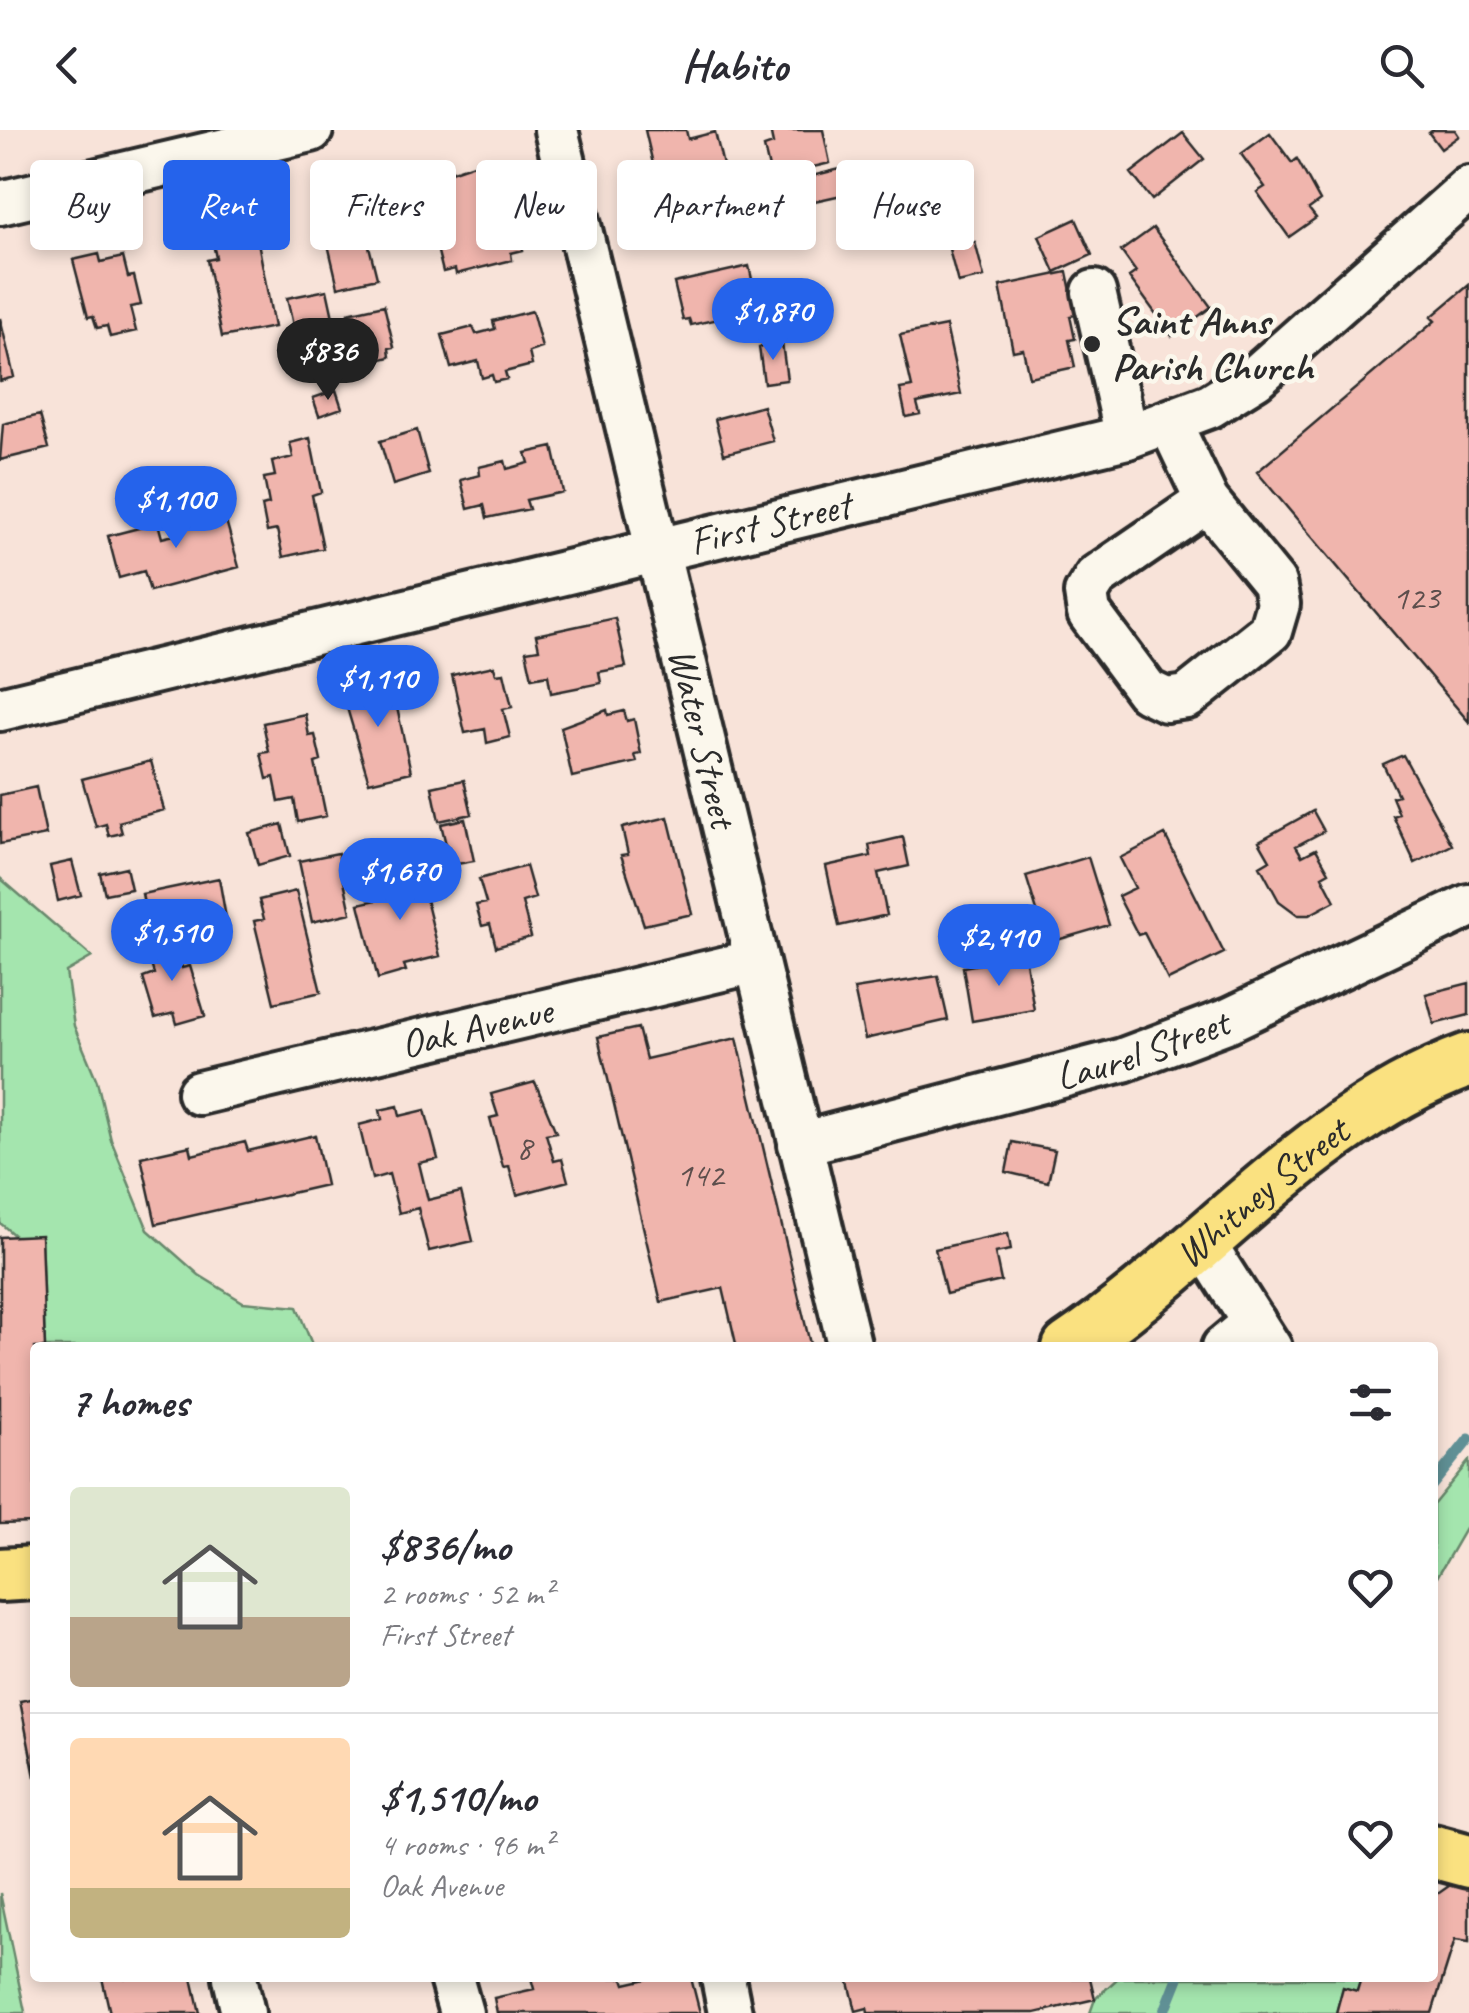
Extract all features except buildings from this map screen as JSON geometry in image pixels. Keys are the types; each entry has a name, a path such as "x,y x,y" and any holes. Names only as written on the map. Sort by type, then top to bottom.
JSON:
{"main road":[{"name":"Whitney Street","path":"1077,1342 1371,1107 1434,1072 1469,1060"},
{"path":"0,1575 30,1573"},
{"path":"1438,1852 1469,1862"}],"street":[{"path":"0,203 312,130"},
{"name":"Water Street","path":"556,130 849,1342"},
{"name":"First Street","path":"0,709 658,552 1127,437 1170,423 1210,406 1255,378 1469,188"},
{"path":"1094,292 1127,437"},
{"path":"1170,423 1207,501 1274,583 1278,604 1270,630 1187,697 1166,700 1147,691 1090,613 1086,593 1096,577 1207,501"},
{"name":"Laurel Street","path":"800,1144 1123,1060 1229,1020 1469,906"},
{"name":"Oak Avenue","path":"199,1093 756,961"},
{"path":"1202,1242 1249,1339"},
{"path":"236,1982 243,2013"},
{"path":"452,1982 461,2013"},
{"path":"724,1982 730,2013"}],"green space":[{"path":"0,878 92,957 66,972 74,1026 97,1081 111,1140 148,1230 199,1275 243,1302 297,1307 311,1342 45,1342 41,1236 15,1236 0,1223"},
{"path":"1469,1461 1469,1522 1438,1575 1438,1499"},
{"path":"0,1893 25,2012 25,2013 0,2013"},
{"path":"1114,1982 1360,1982 1357,1991 1343,1988 1336,2013 1090,2013 1095,1999"}],"waterway":[{"path":"1438,1478 1469,1439"},
{"path":"1164,2013 1176,1982"}],"place":[{"name":"Saint Anns Parish Church","path":"1092,344"}]}
